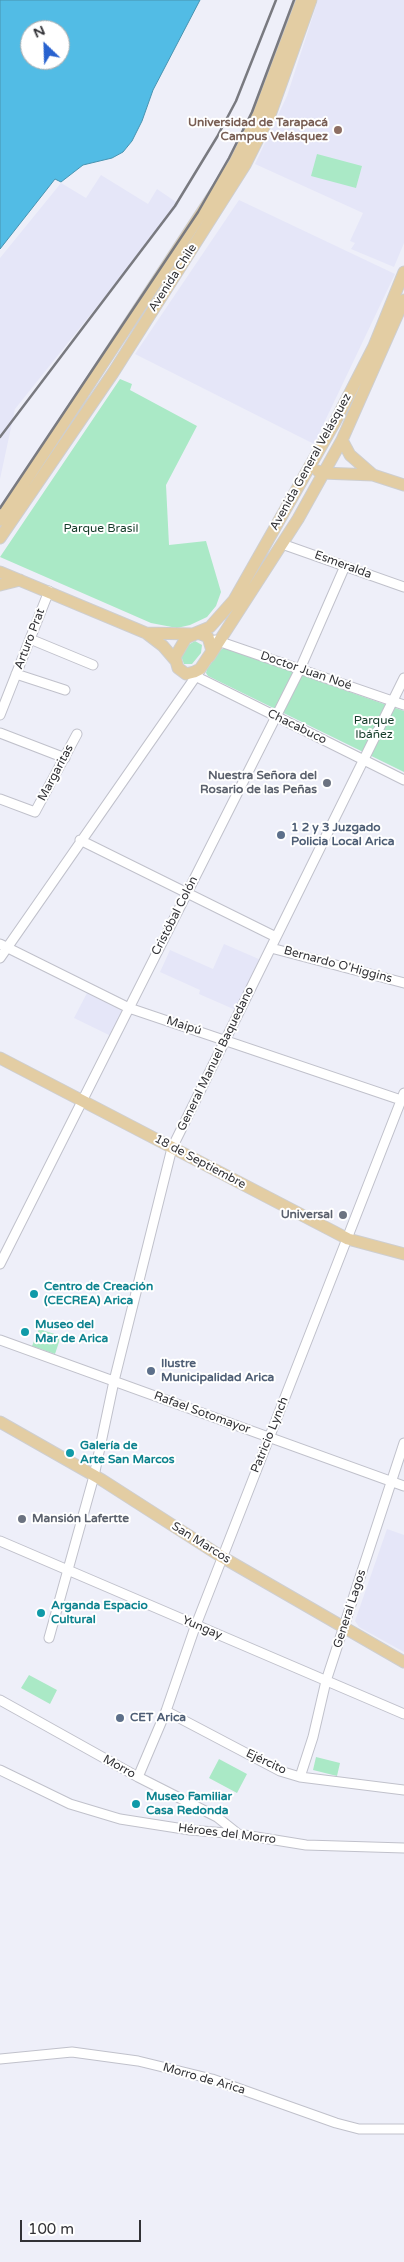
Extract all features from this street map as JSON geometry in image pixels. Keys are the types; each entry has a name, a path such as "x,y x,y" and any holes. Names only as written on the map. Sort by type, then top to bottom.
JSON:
{"main road":[{"name":"Avenida Chile","path":"0,520 119,352 245,165 302,0"},
{"name":"Avenida Chile","path":"261,122 311,0"},
{"name":"Avenida General Velásquez","path":"193,634 205,630 217,621 234,600 311,467 374,346 404,272"},
{"name":"Avenida General Velásquez","path":"193,675 206,661 214,639 298,520 322,473 342,440 404,300"},
{"name":"Avenida Chile","path":"0,538 119,352"},
{"path":"342,440 350,454 373,475"},
{"path":"311,467 322,473 373,475 404,485"},
{"path":"0,572 146,633 163,646 175,660 180,670 193,675"},
{"path":"0,585 20,580"},
{"path":"146,633 202,633 214,639"},
{"path":"175,660 182,644 193,634"},
{"name":"18 de Septiembre","path":"0,1058 348,1239 404,1254"},
{"name":"San Marcos","path":"0,1422 94,1476 222,1557 404,1662"}],"street":[{"name":"Esmeralda","path":"282,544 404,587"},
{"name":"Cristóbal Colón","path":"0,1264 300,669 345,566"},
{"name":"Arturo Prat","path":"0,715 49,591"},
{"path":"30,639 93,665"},
{"name":"Doctor Juan Noé","path":"214,639 404,705"},
{"path":"16,674 65,690"},
{"path":"0,958 4,946 80,840 193,675"},
{"name":"Chacabuco","path":"193,675 404,780"},
{"name":"General Manuel Baquedano","path":"49,1638 94,1476 114,1381 172,1148 404,678"},
{"path":"0,733 65,758"},
{"name":"Margaritas","path":"0,799 35,812 77,734"},
{"name":"Bernardo O'Higgins","path":"80,840 276,938"},
{"name":"Maipú","path":"4,946 129,1008 403,1098"},
{"name":"Bernardo O'Higgins","path":"271,948 404,982"},
{"name":"Patricio Lynch","path":"138,1777 166,1711 222,1557 403,1098"},
{"name":"Rafael Sotomayor","path":"0,1340 404,1486"},
{"name":"General Lagos","path":"300,1776 313,1737 326,1681 404,1443"},
{"name":"Yungay","path":"0,1540 404,1714"},
{"name":"Morro","path":"0,1700 138,1777 217,1817 238,1834"},
{"name":"Ejército","path":"166,1711 280,1771 300,1776 404,1790"},
{"name":"Héroes del Morro","path":"0,1770 70,1804 96,1813 190,1830 238,1834 306,1845 404,1848"},
{"name":"Morro de Arica","path":"0,2059 72,2052 138,2061 212,2079 336,2123 359,2129 404,2129"}],"shaded area":[{"name":"Universidad de Tarapacá Campus Velásquez","path":"318,0 404,0 404,243 394,267 351,249 355,243 350,241 363,213 255,164 287,96"},
{"path":"101,175 148,204 157,189 179,204 15,409 0,479 0,258 61,183 86,198"},
{"path":"239,200 395,274 314,444 135,354"},
{"path":"224,944 261,960 238,1011 199,994 200,990 160,972 170,950 213,969"},
{"path":"87,993 124,1011 111,1036 74,1018"},
{"path":"387,1529 404,1535 404,1652 359,1627 355,1621"}],"green space":[{"path":"317,154 362,166 356,188 311,176"},
{"name":"Parque Brasil","path":"120,379 132,384 130,390 197,426 166,485 169,545 206,541 221,592 216,606 207,617 190,625 177,628 151,623 0,557"},
{"path":"195,641 202,645 201,653 192,664 184,664 181,656 188,645"},
{"name":"Parque Ibáñez","path":"224,648 404,711 404,772 208,676 206,673 207,669 220,650"},
{"path":"39,1329 61,1336 55,1354 32,1346"},
{"path":"29,1675 57,1690 50,1704 21,1688"},
{"path":"316,1757 340,1763 337,1776 313,1770"},
{"path":"219,1759 247,1774 237,1793 209,1778"}],"water":[{"path":"0,0 200,0 153,90 142,121 132,141 123,152 112,158 83,165 61,182 55,179 0,249"}],"railway":[{"path":"0,437 175,206 217,137 236,101 276,0"},
{"path":"0,508 198,212 229,158 252,112 294,0"}],"place":[{"name":"Universidad de Tarapacá Campus Velásquez","path":"338,130"},
{"name":"Nuestra Señora del Rosario de las Peñas","path":"327,783"},
{"name":"1 2 y 3 Juzgado Policia Local Arica","path":"281,835"},
{"name":"Universal","path":"343,1215"},
{"name":"Centro de Creación (CECREA) Arica","path":"34,1294"},
{"name":"Museo del Mar de Arica","path":"25,1332"},
{"name":"Ilustre Municipalidad Arica","path":"151,1371"},
{"name":"Galería de Arte San Marcos","path":"70,1453"},
{"name":"Mansión Lafertte","path":"22,1519"},
{"name":"Arganda Espacio Cultural","path":"41,1613"},
{"name":"CET Arica","path":"120,1718"},
{"name":"Museo Familiar Casa Redonda","path":"136,1804"}]}
